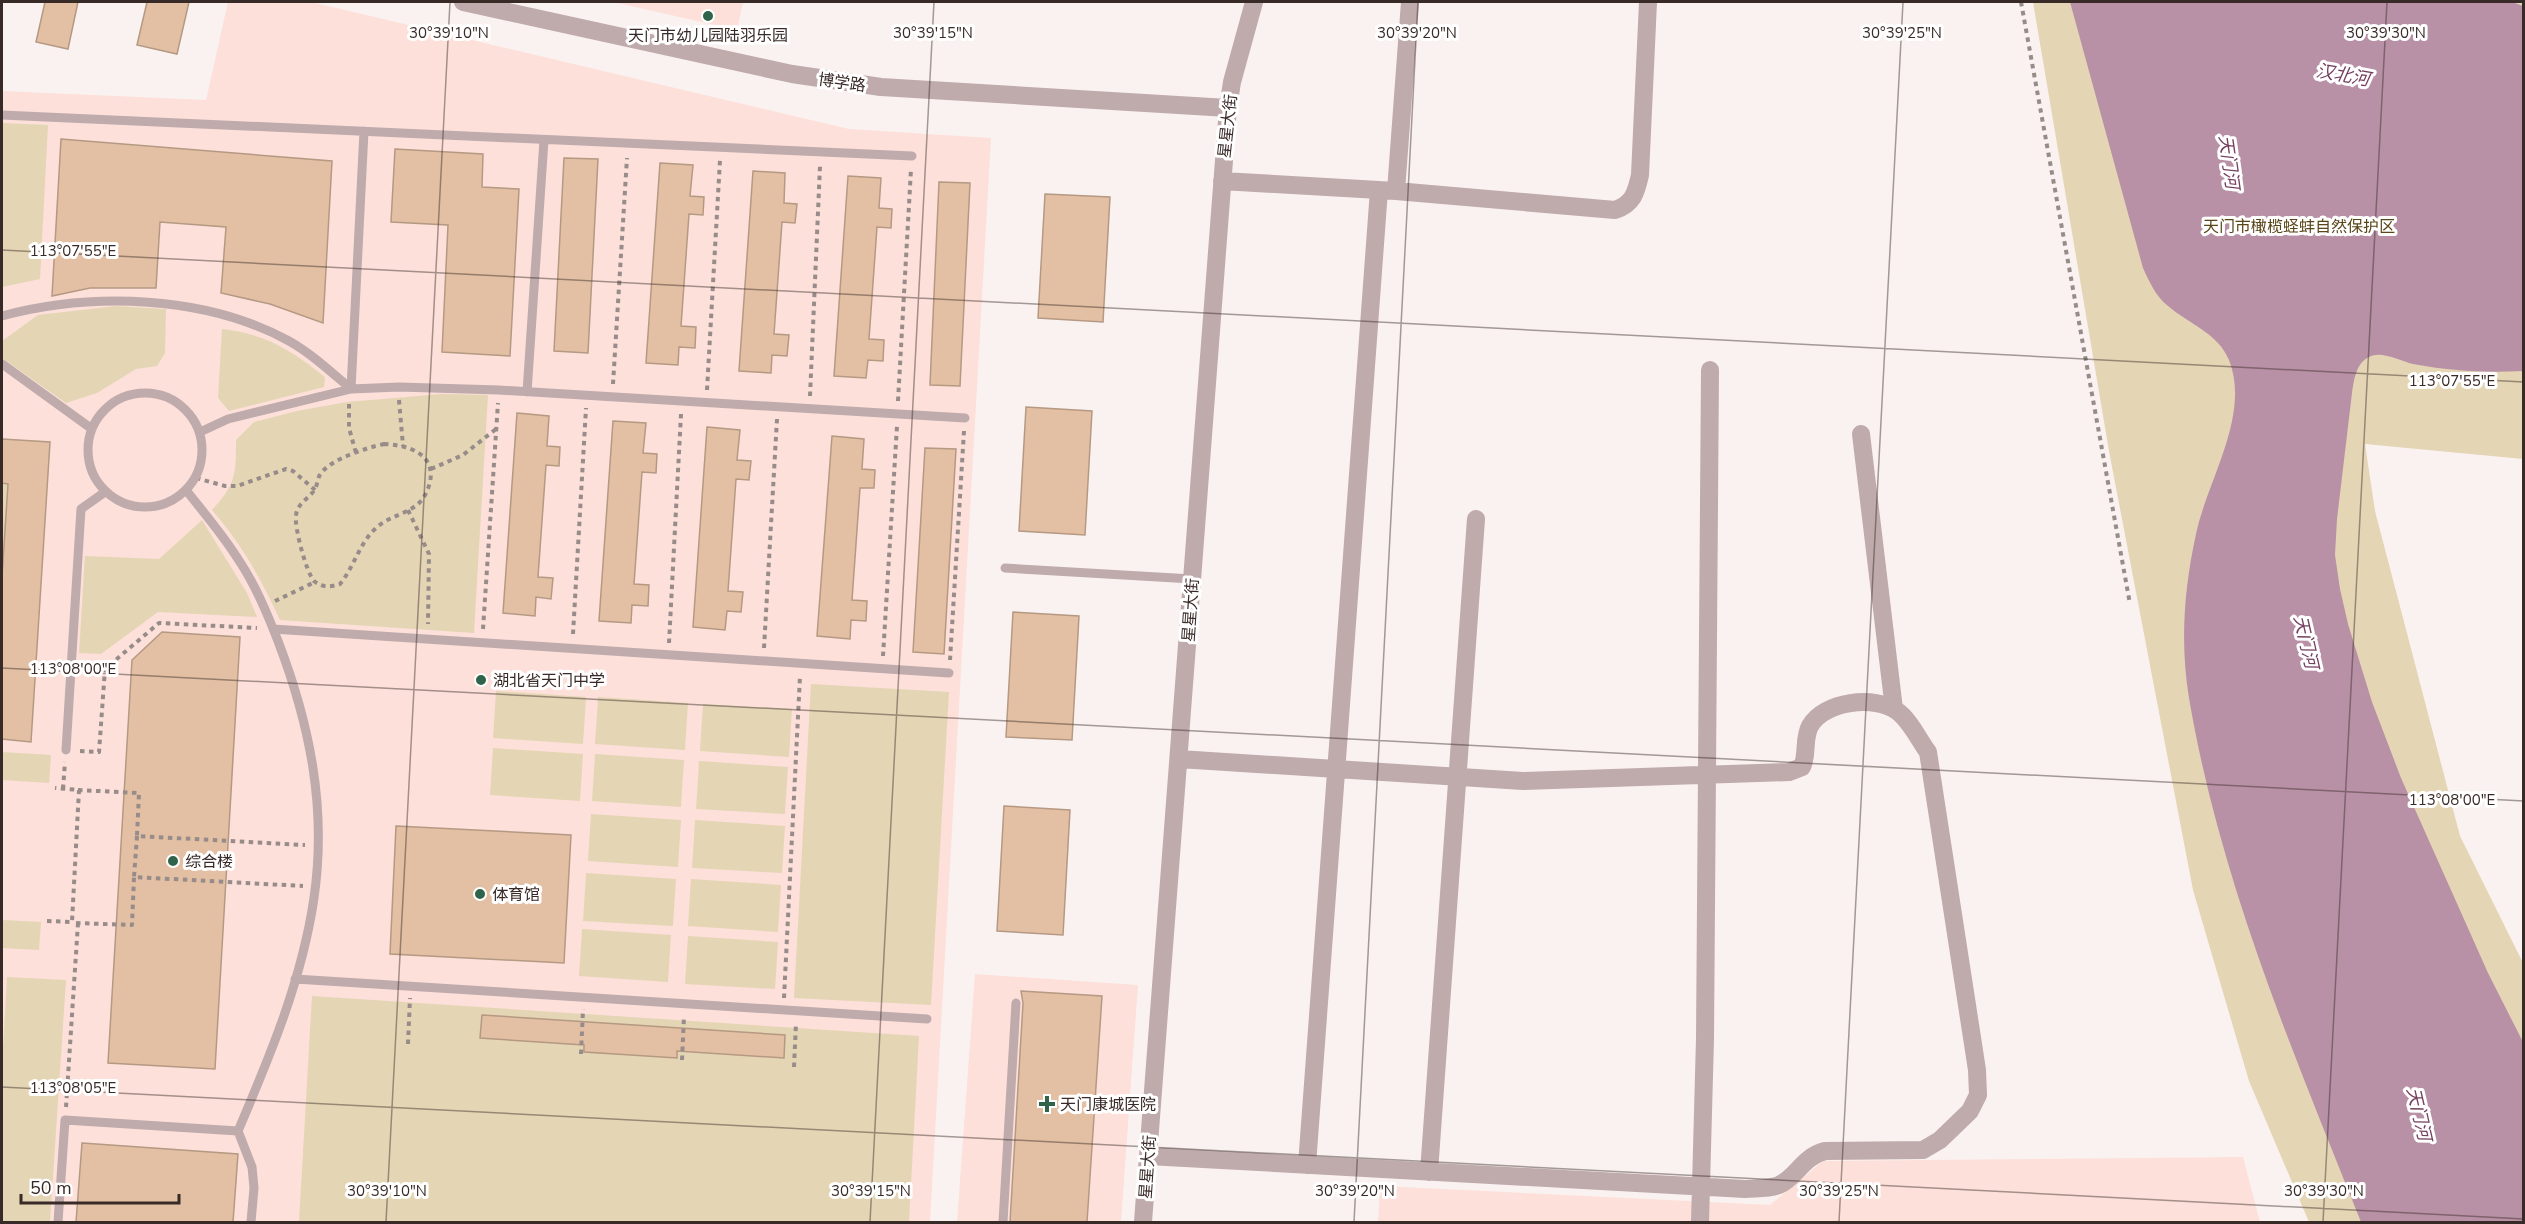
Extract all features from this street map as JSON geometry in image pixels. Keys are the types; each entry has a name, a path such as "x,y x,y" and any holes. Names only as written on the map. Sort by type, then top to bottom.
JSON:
{"street":[{"name":"博学路","path":"463,2 781,72 835,81 881,87 1228,108"},
{"name":"星星大街","path":"1143,1222 1221,181 1232,82 1254,2"},
{"path":"1307,1165 1336,768 1388,191 1410,2"},
{"path":"1221,181 1388,191 1615,210 1628,206 1636,192 1640,175 1648,2"},
{"path":"1700,1222 1710,370"},
{"path":"1861,434 1894,709"},
{"path":"1429,1172 1476,519"},
{"path":"1148,1156 1745,1189 1779,1185 1812,1154 1826,1151 1923,1150 1940,1140 1970,1112 1978,1095 1977,1070 1928,752 1899,712 1882,703 1832,708 1816,717 1808,729 1802,767 1789,772 1523,781 1179,759"}],"lane":[{"path":"2,115 912,156"},
{"path":"351,389 364,132"},
{"path":"528,392 544,140"},
{"path":"2,316 66,302 108,300 195,310 232,318 290,342 316,359 351,389"},
{"path":"2,364 92,429"},
{"path":"200,432 228,419 351,389 399,387 499,390 965,418"},
{"path":"151,393 170,399 183,407 200,432 201,464 196,478 172,501 155,507 136,507 119,502 105,492 95,479 89,465 88,449 92,429 99,416 113,402 132,394 151,393"},
{"path":"186,490 240,561 273,629 306,723 316,790 318,846 315,886 308,928 279,1030 238,1131 252,1167 254,1188 251,1222"},
{"path":"66,750 81,509 105,492"},
{"path":"1005,568 1192,579"},
{"path":"273,629 949,673"},
{"path":"295,979 927,1019"},
{"path":"1003,1222 1016,1003"},
{"path":"58,1222 65,1120 238,1131"}],"path":[{"path":"2021,2 2130,604"},
{"path":"613,397 628,143"},
{"path":"706,402 721,147"},
{"path":"809,408 821,152"},
{"path":"883,668 912,156"},
{"path":"399,387 403,446"},
{"path":"351,389 349,429 356,453"},
{"path":"482,642 499,390"},
{"path":"572,648 586,395"},
{"path":"669,655 682,401"},
{"path":"763,661 778,407"},
{"path":"949,673 965,418"},
{"path":"431,469 464,455 496,429"},
{"path":"384,444 403,446 418,451 426,458 431,469 427,492 421,501 408,510 392,516 366,538 340,584 333,587 315,582 311,576 296,521 298,507 315,490 321,473 327,468 356,453 384,444"},
{"path":"196,478 225,486 237,486 286,469 293,471 315,490"},
{"path":"408,510 429,554 428,639"},
{"path":"263,607 315,582"},
{"path":"63,789 66,750 99,752 105,669 159,623 273,629"},
{"path":"784,1010 801,663"},
{"path":"46,921 132,925 139,793 55,788"},
{"path":"72,922 78,790"},
{"path":"137,836 318,846"},
{"path":"134,877 315,886"},
{"path":"65,1120 78,923"},
{"path":"408,1044 411,986"},
{"path":"581,1054 584,997"},
{"path":"682,1060 685,1003"},
{"path":"794,1067 797,1011"}],"shaded area":[{"name":"湖北省天门中学","path":"228,2 311,2 849,129 991,138 930,1222 2,1222 2,91 206,100"},
{"name":"天门市幼儿园陆羽乐园","path":"613,2 743,2 737,30"},
{"name":"天门康城医院","path":"975,974 1138,985 1121,1222 957,1222"},
{"path":"2243,1157 2260,1222 1378,1222 1380,1186 1770,1205 1823,1161"}],"green space":[{"name":"天门市橄榄蛏蚌自然保护区","path":"2033,2 2523,2 2523,459 2365,444 2375,511 2460,836 2523,963 2523,1222 2309,1222 2249,1081 2193,890 2109,451"},
{"path":"2,123 48,125 40,279 2,287"},
{"path":"116,306 166,309 165,353 157,366 136,369 97,393 66,403 2,358 2,341 38,315"},
{"path":"222,329 265,339 289,351 325,377 324,387 229,411 218,398"},
{"path":"442,394 488,395 474,633 280,620 250,562 212,510 226,493 233,478 236,440 254,422 297,411 347,402"},
{"path":"2,483 8,484 2,577"},
{"path":"202,520 247,593 257,617 158,612 101,654 79,653 85,556 159,559"},
{"path":"811,684 949,692 931,1005 794,998"},
{"path":"496,691 586,697 583,744 493,738"},
{"path":"598,697 688,703 685,750 595,744"},
{"path":"703,704 792,709 789,757 700,751"},
{"path":"493,748 583,754 580,801 490,795"},
{"path":"2,752 51,755 49,783 2,780"},
{"path":"595,754 684,760 681,807 592,801"},
{"path":"699,761 788,767 785,814 696,809"},
{"path":"591,814 681,820 678,867 588,861"},
{"path":"695,820 785,826 782,873 692,868"},
{"path":"586,873 676,879 673,926 583,921"},
{"path":"691,879 781,885 778,932 688,926"},
{"path":"2,920 41,922 39,950 2,948"},
{"path":"582,929 671,935 668,982 579,976"},
{"path":"688,936 778,942 775,989 685,984"},
{"path":"7,977 66,980 50,1222 2,1222 2,1067"},
{"path":"312,996 919,1036 909,1222 299,1222"}],"water":[{"name":"天门市橄榄蛏蚌自然保护区","path":"2070,2 2512,2 2523,6 2523,371 2482,372 2441,368 2413,364 2379,355 2369,357 2361,363 2356,372 2352,393 2335,555 2348,624 2372,702 2401,778 2488,973 2523,1042 2523,1222 2361,1222 2285,1030 2261,965 2219,833 2186,677 2184,636 2186,596 2192,555 2201,514 2231,425 2235,403 2234,381 2229,360 2218,343 2160,298 2143,268"}],"building":[{"path":"45,2 78,2 68,49 36,42"},
{"path":"147,2 189,2 177,54 137,45"},
{"path":"61,139 332,161 323,323 270,304 221,293 226,227 160,222 156,288 90,288 52,296"},
{"path":"395,149 483,154 482,187 519,189 510,356 442,352 448,225 391,222"},
{"path":"564,158 598,159 588,353 554,351"},
{"path":"660,163 693,165 690,196 704,197 703,215 689,214 681,326 696,327 695,348 679,347 678,365 646,363"},
{"path":"753,171 785,173 784,203 797,204 795,223 782,222 774,334 789,335 787,356 772,355 771,373 739,371"},
{"path":"848,176 881,178 879,208 892,209 891,228 877,227 869,339 884,340 883,361 868,360 866,378 834,376"},
{"path":"939,182 970,183 960,386 930,385"},
{"path":"1045,194 1110,197 1103,322 1038,318"},
{"path":"1026,407 1092,411 1085,535 1019,531"},
{"path":"517,413 549,416 547,446 560,447 559,466 546,465 538,577 553,578 551,599 536,597 535,616 503,613"},
{"path":"613,421 646,423 643,453 657,454 656,473 642,472 634,584 649,585 648,606 632,605 631,623 599,621"},
{"path":"707,427 740,430 737,460 751,461 749,480 736,479 728,591 743,592 741,612 727,611 725,630 693,627"},
{"path":"832,436 864,439 862,469 875,470 874,488 860,488 852,600 867,601 866,621 851,620 850,639 817,636"},
{"path":"2,439 50,442 31,742 2,739 2,577 8,484 2,483"},
{"path":"925,448 956,449 944,654 913,652"},
{"path":"1013,612 1079,616 1072,740 1006,737"},
{"name":"综合楼","path":"162,632 240,637 215,1069 108,1063 132,660"},
{"path":"1004,806 1070,810 1063,935 997,931"},
{"name":"体育馆","path":"396,826 571,835 564,963 390,954"},
{"path":"1021,991 1102,996 1087,1222 1010,1222 1023,1003"},
{"path":"482,1015 785,1035 784,1058 677,1051 677,1058 584,1052 584,1045 480,1038"},
{"path":"82,1143 238,1154 233,1222 76,1222"}],"place":[{"name":"天门市幼儿园陆羽乐园","path":"708,16"},
{"name":"湖北省天门中学","path":"481,680"},
{"name":"综合楼","path":"173,861"},
{"name":"体育馆","path":"480,894"},
{"name":"天门康城医院","path":"1047,1104"}],"water label":[{"name":"汉北河","path":"2343,75"},
{"name":"天门河","path":"2229,162"},
{"name":"天门河","path":"2306,642"},
{"name":"天门河","path":"2419,1114"}]}
